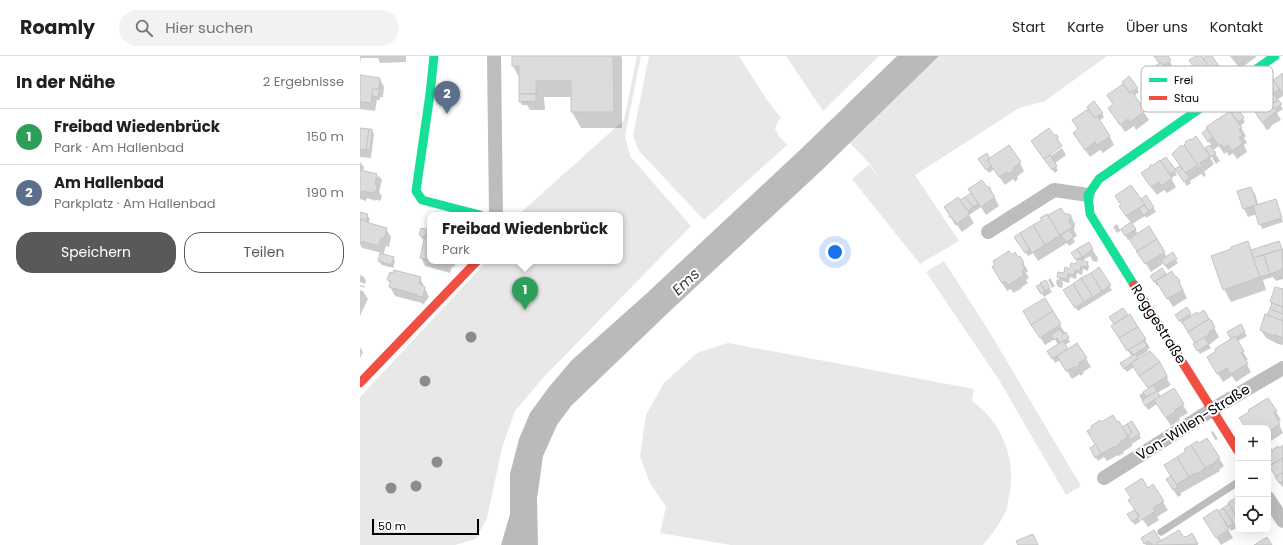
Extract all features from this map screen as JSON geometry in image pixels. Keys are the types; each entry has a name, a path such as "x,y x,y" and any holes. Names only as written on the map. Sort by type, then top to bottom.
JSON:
{"street":[{"path":"434,56 416,191 422,200 468,212"},
{"path":"494,56 496,212"},
{"path":"1262,66 1276,56"},
{"path":"988,232 1054,190 1088,195 1099,179 1195,112"},
{"name":"Roggestraße","path":"1088,195 1090,214 1235,446"},
{"path":"360,383 474,264"},
{"name":"Von-Willen-Straße","path":"1104,478 1212,410 1283,368"},
{"path":"1271,503 1283,521"}],"lane":[{"path":"1161,532 1235,484"}],"shaded area":[{"path":"637,56 641,56 625,136 630,156 691,226 542,379 515,411 502,448 487,518 476,539 455,545 360,545 360,397 484,264 623,264 623,212 521,212 624,120"},
{"path":"649,56 739,56 767,100 781,118 775,129 787,145 704,220 639,151 633,136"},
{"path":"786,56 879,56 823,111"},
{"path":"939,56 1107,56 1045,101 1019,108 915,175 959,241 920,264 852,179 869,165 885,184 868,162 850,143"},
{"path":"944,261 987,328 1081,486 1066,495 999,380 926,272"},
{"path":"728,343 974,389 972,401 992,420 1005,443 1009,456 1011,482 1007,508 996,529 983,545 731,545 660,533 666,507 650,483 640,456 646,415 664,383 697,353"}],"water":[{"name":"Ems","path":"897,56 939,56 822,170 669,312 571,406 557,425 543,456 537,499 538,545 501,545 510,514 510,474 519,439 530,413 549,387 572,360 646,294 801,149"}],"building":[{"path":"512,56 613,56 614,112 571,112 571,81 536,81 536,94 519,94 519,66 512,66"},
{"path":"1154,56 1168,56 1171,60 1164,65 1161,62 1159,63"},
{"path":"1196,56 1202,56 1209,66 1193,66 1189,60"},
{"path":"1206,56 1212,56 1219,66 1208,66 1203,58"},
{"path":"1161,62 1164,66 1155,66"},
{"path":"1283,73 1283,94 1273,80"},
{"path":"360,75 380,78 379,89 373,88 371,103 360,102"},
{"path":"1129,76 1138,88 1130,93 1122,82"},
{"path":"1273,79 1279,89 1274,93 1273,92"},
{"path":"1123,84 1130,93 1132,91 1141,105 1141,112 1144,112 1130,122 1128,119 1120,125 1108,108 1113,104 1107,95"},
{"path":"373,88 379,89 378,97 372,96"},
{"path":"519,94 536,94 536,101 519,102"},
{"path":"1273,95 1278,100 1273,103"},
{"path":"1278,100 1282,104 1275,109 1273,103"},
{"path":"1094,101 1103,113 1095,118 1087,107"},
{"path":"1273,105 1277,110 1263,122 1255,112 1273,112"},
{"path":"1088,109 1095,118 1097,116 1110,136 1097,145 1095,142 1085,150 1073,133 1078,129 1072,120"},
{"path":"1231,112 1240,112 1244,118 1238,122"},
{"path":"1231,112 1242,128 1239,129 1243,135 1239,137 1243,143 1232,151 1228,145 1224,148 1221,144 1219,146 1206,127"},
{"path":"360,128 369,129 366,150 360,149"},
{"path":"1049,128 1054,135 1057,135 1057,139 1062,146 1044,159 1031,141"},
{"path":"369,129 372,129 370,150 366,150"},
{"path":"1207,129 1213,138 1208,142 1202,133"},
{"path":"1196,136 1210,156 1200,163 1202,166 1200,168 1184,145 1186,143 1185,142"},
{"path":"1009,145 1021,162 1013,168 1014,170 1009,174 1007,172 999,177 987,160"},
{"path":"1181,145 1182,147 1184,145 1200,168 1198,169 1196,166 1185,173 1172,154"},
{"path":"1210,145 1216,153 1211,157 1205,148"},
{"path":"987,153 990,158 987,160 991,166 986,170 978,159"},
{"path":"1050,155 1057,166 1052,170 1044,159"},
{"path":"1166,157 1176,170 1170,174 1160,161"},
{"path":"1160,160 1172,178 1161,186 1159,182 1151,187 1141,173 1150,167 1150,165 1153,165"},
{"path":"1180,166 1190,178 1184,182 1175,169"},
{"path":"360,170 377,174 375,183 377,187 376,191 373,193 360,192"},
{"path":"982,180 987,187 990,187 990,190 995,197 981,207 968,189"},
{"path":"1131,185 1145,204 1126,216 1119,206 1121,205 1115,196"},
{"path":"1251,187 1257,205 1243,209 1237,191"},
{"path":"971,193 978,204 973,207 965,197"},
{"path":"1146,195 1154,207 1149,211 1141,199"},
{"path":"958,197 970,214 957,224 951,217 949,217 949,214 944,207"},
{"path":"965,197 973,207 968,211 960,200"},
{"path":"1276,199 1282,218 1259,225 1253,206"},
{"path":"1144,205 1149,211 1143,215 1139,209"},
{"path":"1061,208 1064,213 1071,215 1069,222 1073,227 1060,235 1047,214 1048,215"},
{"path":"360,212 368,214 366,221 361,219 360,225"},
{"path":"1047,214 1060,235 1045,245 1033,225 1042,220 1040,218"},
{"path":"361,219 387,228 384,239 381,238 379,246 360,241"},
{"path":"1131,222 1136,229 1125,236 1121,229"},
{"path":"1033,225 1045,245 1032,253 1020,233"},
{"path":"1149,226 1157,239 1136,252 1137,251 1129,239"},
{"path":"421,228 427,229 427,235 425,235 425,237 419,235"},
{"path":"1069,230 1074,237 1066,242 1061,235"},
{"path":"1020,233 1030,250 1025,253 1014,237"},
{"path":"425,235 427,235 427,259 420,258"},
{"path":"1157,239 1165,252 1145,264 1136,252"},
{"path":"1248,241 1260,277 1223,290 1211,256"},
{"path":"1279,241 1282,249 1253,258 1251,250"},
{"path":"1089,242 1093,249 1082,257 1077,249"},
{"path":"1077,249 1082,257 1076,260 1071,253"},
{"path":"1282,249 1283,269 1270,274 1264,255"},
{"path":"1009,251 1012,255 1015,252 1018,257 1020,256 1024,263 1022,264 1025,269 1022,271 1024,275 1017,279 1017,281 1008,285 1005,281 1002,283 992,267 995,265 993,261"},
{"path":"1173,252 1177,259 1165,266 1161,260"},
{"path":"380,253 394,257 391,265 378,261"},
{"path":"1264,255 1270,274 1260,277 1253,258"},
{"path":"1078,259 1088,262 1087,267 1081,266 1080,271 1075,270 1074,275 1068,274 1067,279 1057,277 1058,272 1064,273 1065,267 1070,269 1071,263 1076,264"},
{"path":"1099,267 1111,285 1102,291 1091,273"},
{"path":"1162,268 1166,274 1154,282 1150,276"},
{"path":"394,270 421,277 419,284 425,287 423,297 389,287 391,281 387,280 390,272 393,273"},
{"path":"1172,271 1175,277 1177,277 1180,281 1179,283 1183,290 1167,299 1156,281"},
{"path":"1091,273 1102,291 1093,297 1081,278"},
{"path":"1081,278 1093,297 1084,302 1073,284"},
{"path":"1046,280 1050,288 1045,291 1040,283"},
{"path":"1041,284 1045,291 1041,294 1036,286"},
{"path":"1073,284 1084,302 1075,308 1063,290"},
{"path":"1275,287 1283,289 1283,307 1270,302"},
{"path":"1045,298 1053,311 1031,325 1023,311"},
{"path":"1272,303 1283,307 1283,314 1270,309"},
{"path":"1187,307 1191,314 1179,321 1175,315"},
{"path":"1123,308 1128,315 1114,324 1109,317"},
{"path":"1270,309 1283,314 1283,321 1267,315"},
{"path":"1204,310 1209,319 1188,332 1182,322 1197,312 1198,314"},
{"path":"1053,311 1061,324 1040,338 1031,325"},
{"path":"1130,314 1138,327 1119,338 1111,326"},
{"path":"1265,314 1283,321 1283,338 1275,335 1273,336 1260,330"},
{"path":"1209,319 1212,321 1215,328 1209,332 1210,334 1195,343 1188,332"},
{"path":"1241,324 1245,332 1236,338 1235,336 1231,339 1227,332"},
{"path":"1138,327 1146,339 1127,351 1119,338"},
{"path":"1060,329 1063,334 1066,332 1069,338 1060,343 1057,338 1054,340 1051,335"},
{"path":"1235,336 1244,351 1241,353 1248,364 1230,374 1227,368 1217,374 1207,357 1216,351 1215,349"},
{"path":"1205,337 1209,344 1197,351 1193,344"},
{"path":"1063,341 1068,349 1052,359 1047,351"},
{"path":"1144,341 1147,346 1133,355 1129,349"},
{"path":"1077,343 1087,358 1079,363 1080,365 1066,371 1057,356"},
{"path":"1150,351 1160,362 1139,376 1131,363"},
{"path":"1135,354 1138,358 1124,369 1120,363"},
{"path":"1160,362 1167,376 1148,388 1139,376"},
{"path":"1153,385 1157,391 1146,397 1143,392"},
{"path":"1174,388 1184,404 1166,418 1154,400"},
{"path":"1157,391 1160,396 1145,406 1142,400"},
{"path":"1268,398 1277,411 1274,413 1280,424 1271,430 1271,425 1244,425 1239,418 1249,412 1248,410"},
{"path":"1113,415 1117,422 1119,421 1128,437 1119,443 1120,444 1101,454 1087,431 1092,428 1091,426 1100,420 1101,422"},
{"path":"1132,421 1140,434 1130,440 1128,436 1132,433 1127,424"},
{"path":"1127,424 1132,433 1128,436 1122,427"},
{"path":"1207,438 1220,458 1205,468 1191,445 1197,441 1199,443"},
{"path":"1096,444 1101,454 1095,458 1090,448"},
{"path":"1191,445 1205,468 1189,477 1177,457 1186,451 1184,449"},
{"path":"1283,445 1283,458 1271,465 1271,451 1278,446 1279,448"},
{"path":"1177,457 1189,477 1176,485 1164,465"},
{"path":"1283,458 1283,473 1276,477 1271,469 1271,465"},
{"path":"1283,473 1283,481 1279,483 1275,477"},
{"path":"1171,476 1178,487 1173,490 1166,479"},
{"path":"1142,478 1148,488 1153,484 1164,501 1153,508 1155,511 1142,520 1128,500 1131,498 1125,489"},
{"path":"1235,498 1235,514 1228,503"},
{"path":"1229,504 1235,514 1234,524 1223,508"},
{"path":"1223,508 1234,524 1228,527 1218,511"},
{"path":"1217,509 1229,529 1216,538 1203,518"},
{"path":"1135,510 1139,517 1132,522 1127,514"},
{"path":"1154,530 1161,541 1157,543 1158,545 1152,545 1149,541 1144,544 1141,538"},
{"path":"1179,530 1183,536 1186,537 1192,533 1198,544 1158,545 1157,543"},
{"path":"1033,534 1038,545 1018,545 1016,541"},
{"path":"1267,537 1272,545 1254,545"}],"traffic: fast":[{"path":"434,56 416,191 422,200 468,212"},
{"path":"1261,66 1275,56"},
{"path":"1134,285 1090,214 1088,195 1099,179 1195,112"}],"traffic: jam":[{"path":"360,383 474,264"},
{"path":"1134,285 1235,446"}],"place":[{"name":"Am Hallenbad","path":"447,114"},
{"name":"Freibad Wiedenbrück","path":"525,310"}]}
